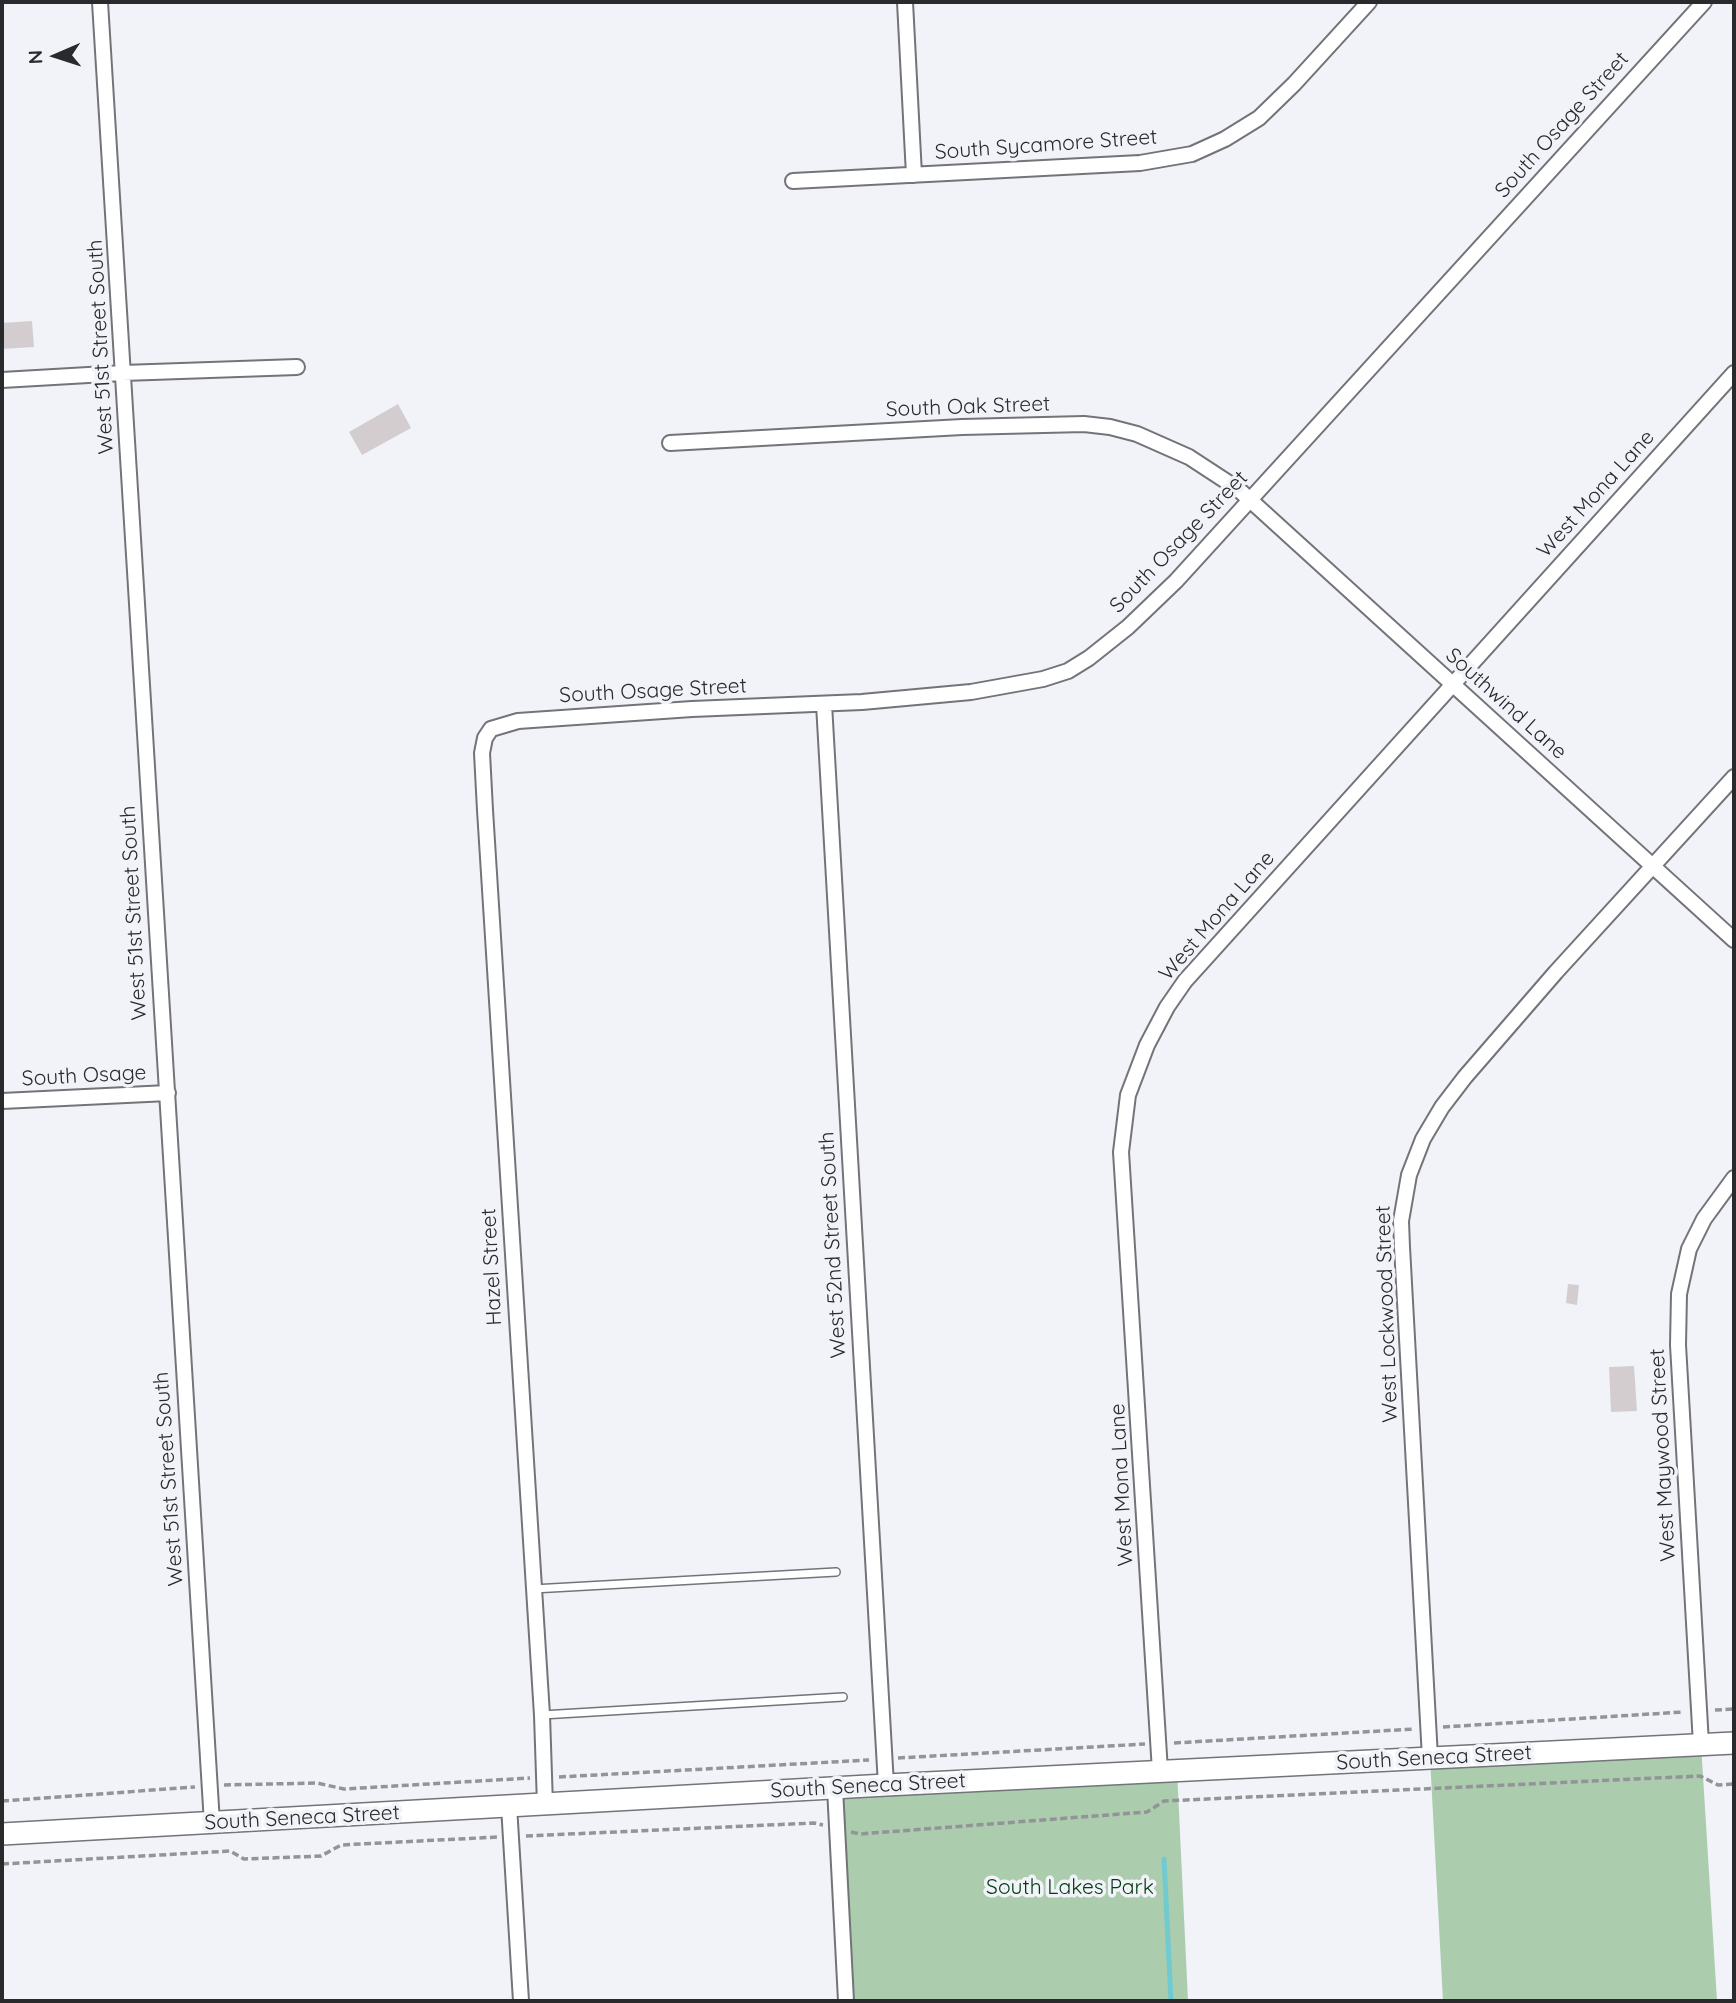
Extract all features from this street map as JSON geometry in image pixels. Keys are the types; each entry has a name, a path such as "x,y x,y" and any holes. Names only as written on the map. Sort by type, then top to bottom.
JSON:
{"street":[{"name":"West 51st Street South","path":"100,2 212,1823"},
{"path":"905,2 914,175"},
{"name":"South Sycamore Street","path":"793,181 1140,163 1192,154 1225,139 1259,118 1294,85 1369,2"},
{"name":"South Osage Street","path":"491,729 518,721 578,716 824,704 971,692 1043,679 1068,671 1128,628 1175,581 1704,2"},
{"path":"2,380 297,367"},
{"name":"West Mona Lane","path":"1160,1771 1121,1152 1128,1095 1147,1045 1180,987 1734,373"},
{"name":"South Oak Street","path":"670,443 962,427 1084,424 1137,434 1189,457 1238,489 1249,500"},
{"name":"Southwind Lane","path":"1249,500 1734,940"},
{"name":"West 52nd Street South","path":"824,704 886,1785"},
{"name":"Hazel Street","path":"491,729 485,738 482,753 532,1589 542,1715 545,1805"},
{"name":"West Lockwood Street","path":"1430,1758 1401,1221 1409,1175 1423,1139 1442,1107 1465,1077 1556,972 1734,777"},
{"name":"South Osage","path":"2,1101 167,1092"},
{"name":"West Maywood Street","path":"1701,1744 1678,1345 1678,1294 1689,1249 1704,1219 1734,1178"},
{"name":"South Seneca Street","path":"2,1834 886,1785 1734,1743"},
{"path":"835,1788 846,2001"},
{"path":"509,1806 521,2001"}],"lane":[{"path":"532,1589 836,1572"},
{"path":"542,1715 843,1698"}],"path":[{"path":"2,1864 230,1851 244,1859 321,1856 341,1844 814,1823 860,1834 1147,1812 1164,1801 1700,1776 1718,1785 1734,1784"}],"green space":[{"path":"1701,1744 1717,2001 1443,2001 1430,1758"},
{"name":"South Lakes Park","path":"1177,1770 1188,2001 846,2001 835,1788"}],"building":[{"path":"32,321 34,347 2,349 2,323"},
{"path":"398,404 411,428 362,455 349,432"},
{"path":"1568,1284 1579,1285 1577,1305 1566,1303"},
{"path":"1634,1366 1637,1411 1611,1412 1609,1367"}],"waterway":[{"path":"1164,1859 1171,2001"}]}
